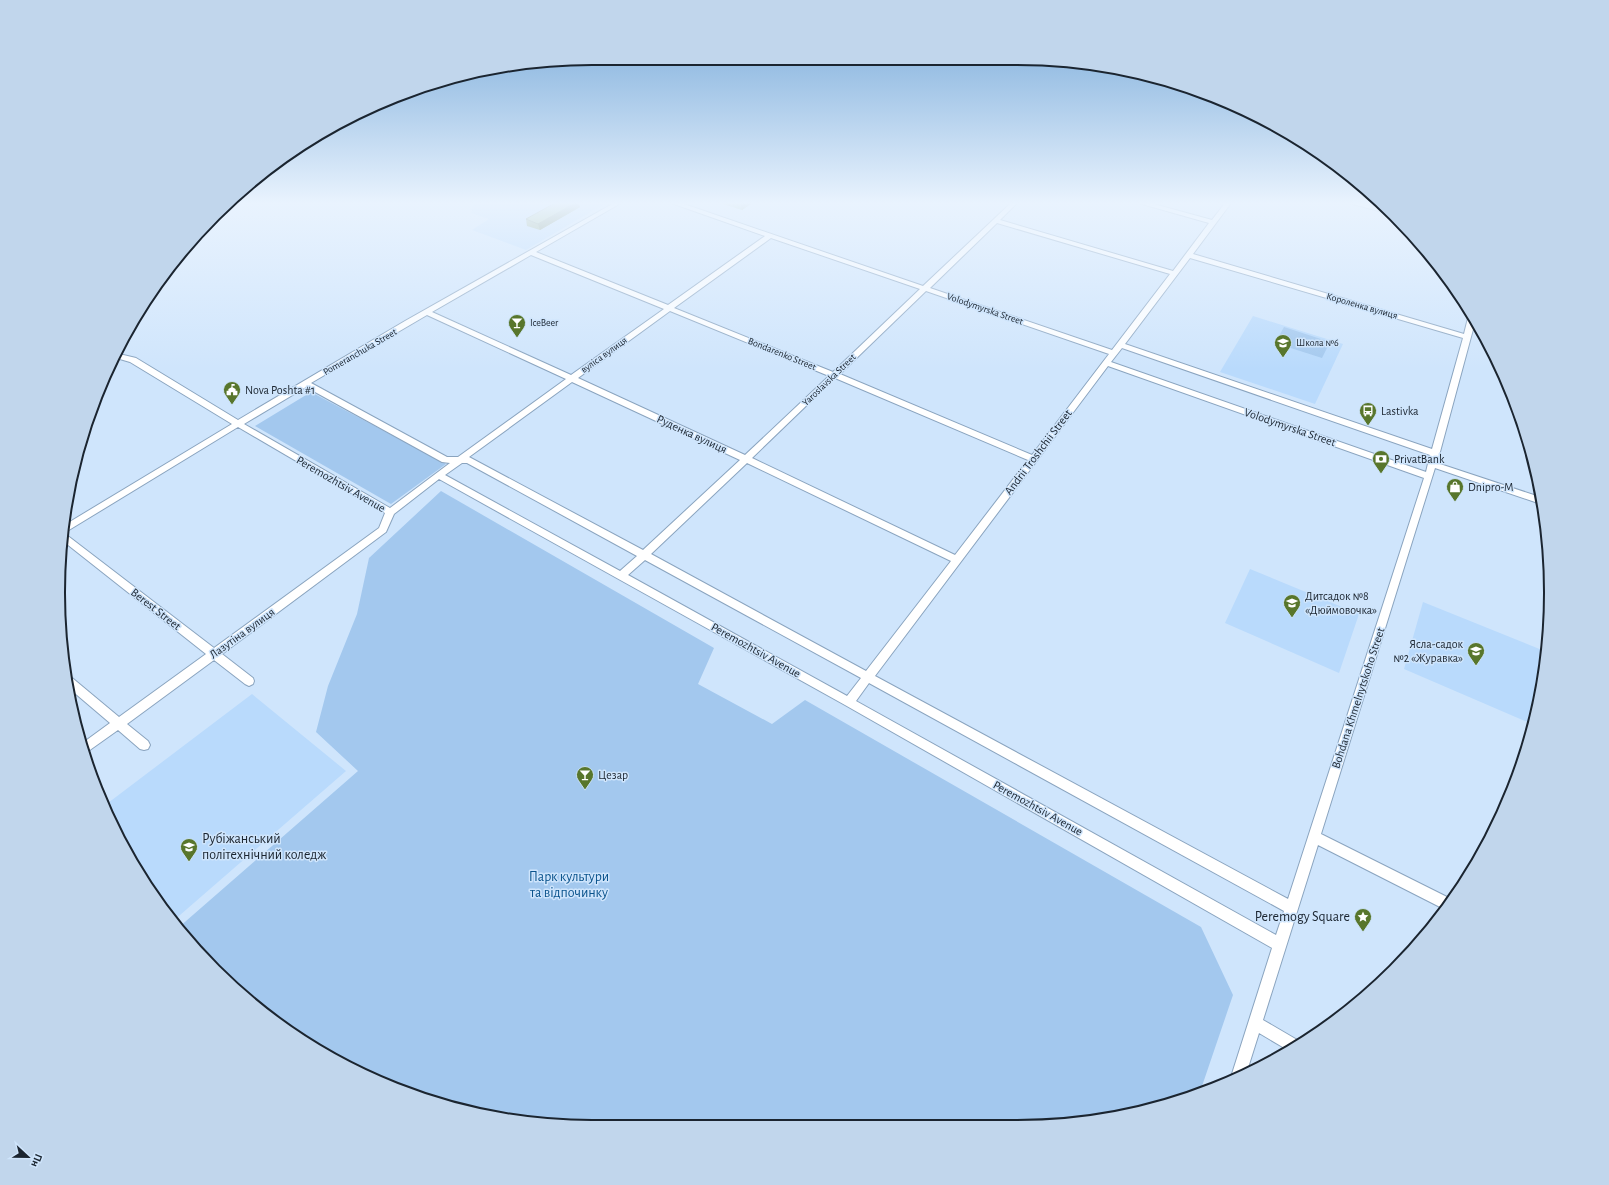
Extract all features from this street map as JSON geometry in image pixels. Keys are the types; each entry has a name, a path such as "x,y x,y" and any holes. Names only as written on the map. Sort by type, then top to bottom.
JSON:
{"street":[{"name":"Pomeranchuka Street","path":"70,526 237,423 519,258"},
{"name":"Bondarenko Street","path":"546,258 834,375 1033,459"},
{"name":"вуліса вулиця","path":"439,475 738,258"},
{"name":"Volodymyrska Street","path":"837,258 1113,353"},
{"name":"Yaroslavska Street","path":"621,576 957,258"},
{"path":"1124,258 1174,273"},
{"name":"Andrii Troshchii Street","path":"849,702 1185,258"},
{"name":"Короленка вулиця","path":"1199,258 1467,337"},
{"name":"Руденка вулиця","path":"427,312 746,459 957,560"},
{"name":"Bohdana Khmelnytskoho Street","path":"1240,1070 1429,476 1470,324"},
{"name":"Volodymyrska Street","path":"1120,345 1434,458 1535,499"},
{"name":"Peremozhtsiv Avenue","path":"120,357 133,360 237,423 390,512 439,475 849,702 1279,944"},
{"name":"Volodymyrska Street","path":"1106,363 1429,476"},
{"path":"305,383 445,460 460,459 476,464 1292,908"},
{"name":"Лазутіна вулиця","path":"88,746 383,530 390,512"},
{"name":"Berest Street","path":"68,540 248,681"},
{"path":"74,686 144,745"},
{"path":"1314,837 1444,902"},
{"path":"1255,1023 1290,1043"}],"shaded area":[{"name":"Школа №6","path":"1253,316 1343,344 1315,404 1220,372"},
{"name":"Дитсадок №8 «Дюймовочка»","path":"1250,569 1359,614 1339,673 1225,623"},
{"name":"Ясла-садок №2 «Журавка»","path":"1423,602 1540,649 1534,695 1528,722 1404,669"},
{"name":"Рубіжанський політехнічний коледж","path":"252,694 346,771 177,918 154,886 136,856 119,826 109,802"}],"green space":[{"path":"1284,327 1330,342 1322,358 1275,343"},
{"path":"311,392 446,464 391,504 255,426"},
{"name":"Парк культури та відпочинку","path":"441,491 714,648 698,684 772,724 805,700 1201,927 1233,995 1202,1086 1153,1102 1119,1110 1051,1119 558,1119 490,1110 423,1092 359,1066 299,1031 271,1011 245,989 220,965 183,924 358,771 316,732 328,686 357,614 369,558"}],"place":[{"name":"IceBeer","path":"517,338"},
{"name":"Школа №6","path":"1283,358"},
{"name":"Nova Poshta #1","path":"232,405"},
{"name":"Lastivka","path":"1368,426"},
{"name":"PrivatBank","path":"1381,474"},
{"name":"Dnipro-M","path":"1455,502"},
{"name":"Дитсадок №8 «Дюймовочка»","path":"1292,618"},
{"name":"Ясла-садок №2 «Журавка»","path":"1476,666"},
{"name":"Цезар","path":"585,790"},
{"name":"Рубіжанський політехнічний коледж","path":"189,862"},
{"name":"Peremogy Square","path":"1363,932"}]}
